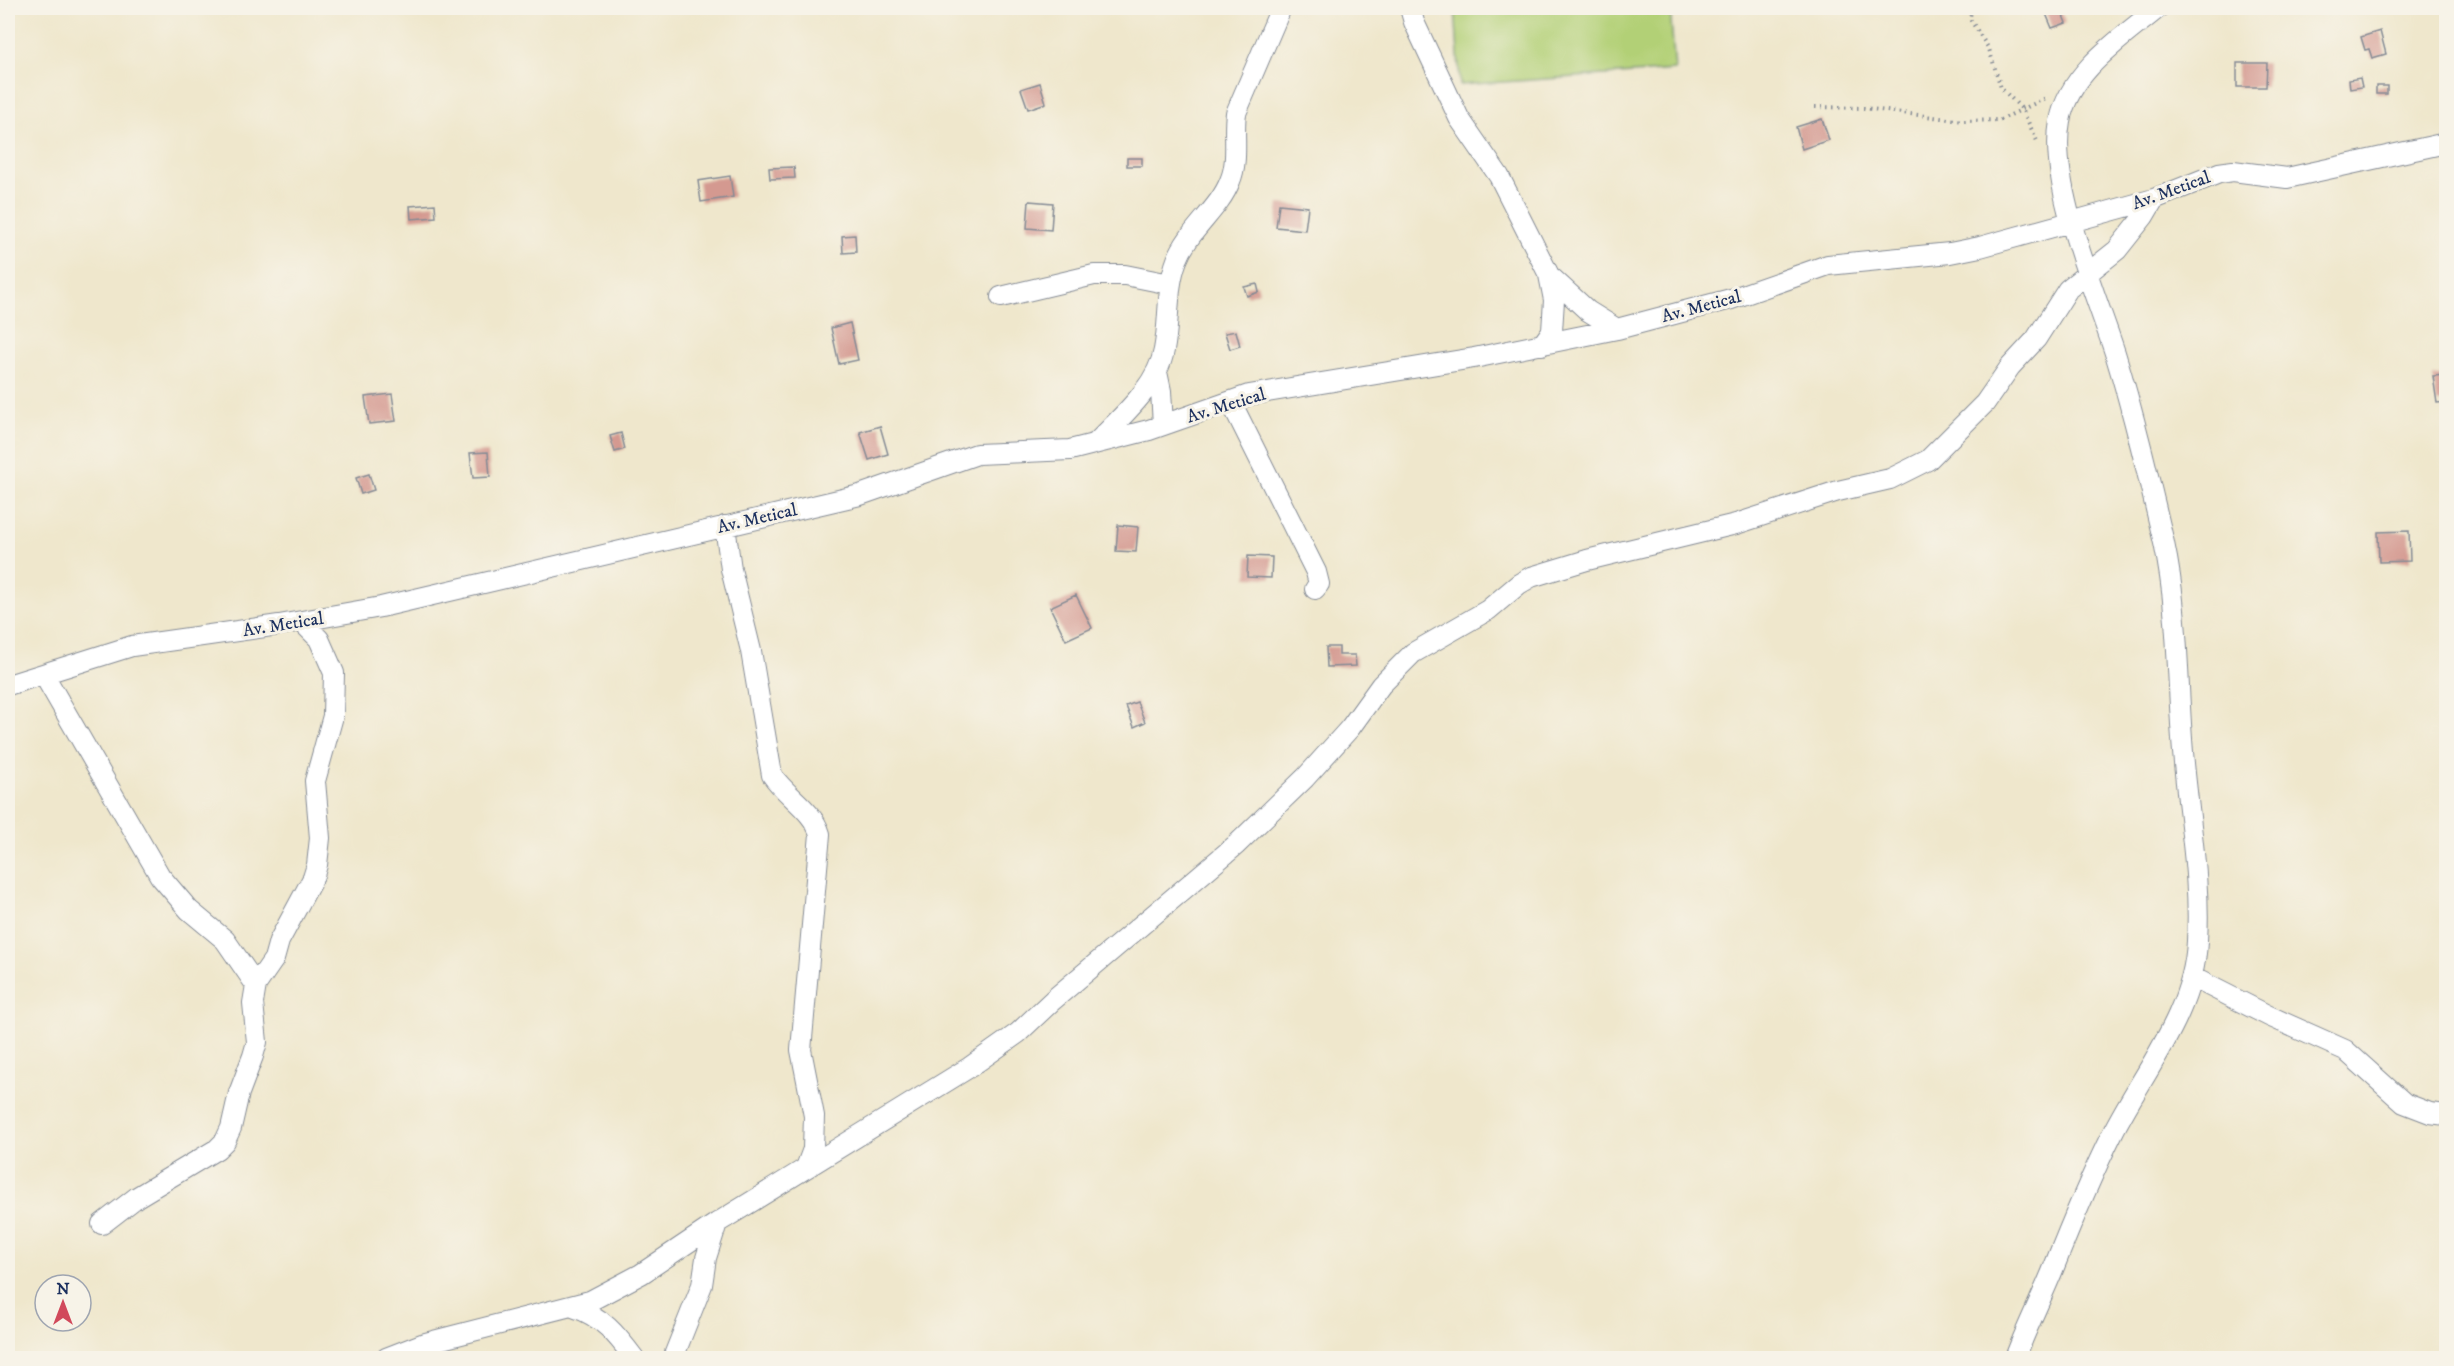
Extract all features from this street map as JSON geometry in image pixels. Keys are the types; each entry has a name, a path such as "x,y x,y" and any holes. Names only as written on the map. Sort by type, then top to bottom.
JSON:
{"street":[{"path":"1163,425 1159,381 1170,284 1177,259 1199,222 1220,199 1231,180 1235,155 1233,131 1236,113 1281,8"},
{"path":"1410,8 1414,22 1459,118 1504,186 1549,276 1554,300 1552,331 1542,345"},
{"path":"2015,1359 2085,1187 2116,1126 2169,1034 2192,977 2197,944 2196,873 2182,750 2175,613 2164,546 2116,357 2073,222 2057,141 2060,118 2070,94 2084,74 2158,8"},
{"name":"Av. Metical","path":"8,685 132,646 302,622 381,607 860,495 904,482 966,457 998,452 1061,452 1163,425 1231,402 1296,387 1542,345 1617,329 1740,296 1828,265 1950,253 2026,236 2154,199 2219,173 2233,171 2287,178 2446,143"},
{"path":"386,1359 422,1344 573,1307 641,1274 807,1165 970,1067 1018,1034 1053,1000 1236,845 1305,778 1350,728 1380,685 1413,653 1488,610 1531,577 1696,532 1736,524 1838,491 1890,479 1915,469 1928,460 1985,403 2010,367 2036,339 2060,298 2088,271 2117,250 2144,216 2154,199"},
{"path":"1001,297 1094,275 1125,275 1170,284"},
{"path":"1549,276 1588,311 1617,329"},
{"path":"1159,381 1169,405 1190,416"},
{"path":"1098,441 1159,381"},
{"path":"1231,402 1316,572 1319,584 1315,589"},
{"path":"725,526 731,569 751,651 772,775 781,788 812,817 820,834 801,1050 814,1116 813,1149 807,1165"},
{"path":"102,1224 137,1197 192,1166 225,1141 231,1128 257,1042 253,1003 256,985 274,959 279,941 313,878 317,865 320,838 315,781 333,716 334,673 319,639 302,622"},
{"path":"44,675 160,876 189,910 225,940 256,985"},
{"path":"2192,977 2259,1012 2345,1050 2404,1103 2430,1113 2446,1115"},
{"path":"673,1359 702,1285 706,1258 717,1223"},
{"path":"573,1307 596,1316 615,1334 634,1359"}],"path":[{"path":"1971,8 1970,19 1989,49 2001,88 2022,109 2037,141 2060,161"},
{"path":"1815,107 1864,108 1964,121 2000,120 2046,97 2070,94"}],"green space":[{"path":"1455,8 1670,8 1675,70 1460,85"}],"building":[{"path":"2060,8 2066,23 2052,28 2044,9"},
{"path":"2380,31 2386,54 2372,58 2369,49 2365,50 2361,37"},
{"path":"2237,63 2267,63 2266,87 2237,87"},
{"path":"2360,78 2362,87 2350,89 2349,80"},
{"path":"1040,83 1046,103 1028,109 1021,89"},
{"path":"2376,86 2387,86 2387,94 2376,94"},
{"path":"1822,119 1829,140 1802,149 1796,127"},
{"path":"1127,158 1142,158 1142,166 1127,166"},
{"path":"794,167 795,178 770,179 769,168"},
{"path":"730,176 733,197 701,202 698,181"},
{"path":"1029,201 1053,203 1051,230 1027,228"},
{"path":"435,204 436,217 411,219 410,206"},
{"path":"1279,204 1308,207 1305,230 1276,227"},
{"path":"855,235 856,252 843,253 842,236"},
{"path":"1257,284 1259,292 1247,296 1244,287"},
{"path":"850,323 858,360 839,364 831,328"},
{"path":"1236,331 1240,346 1230,349 1225,333"},
{"path":"2446,375 2446,402 2437,403 2433,376"},
{"path":"392,394 396,421 369,424 365,397"},
{"path":"880,426 888,454 869,460 860,432"},
{"path":"621,433 625,449 615,452 610,436"},
{"path":"488,452 490,477 473,478 470,453"},
{"path":"369,474 374,490 361,494 356,478"},
{"path":"1118,525 1138,527 1136,552 1116,551"},
{"path":"2409,531 2410,561 2379,562 2378,532"},
{"path":"1248,556 1272,557 1271,578 1247,577"},
{"path":"1076,595 1092,628 1066,640 1050,607"},
{"path":"1326,647 1339,647 1339,655 1355,655 1356,666 1327,667"},
{"path":"1137,702 1145,722 1134,727 1126,706"}]}
